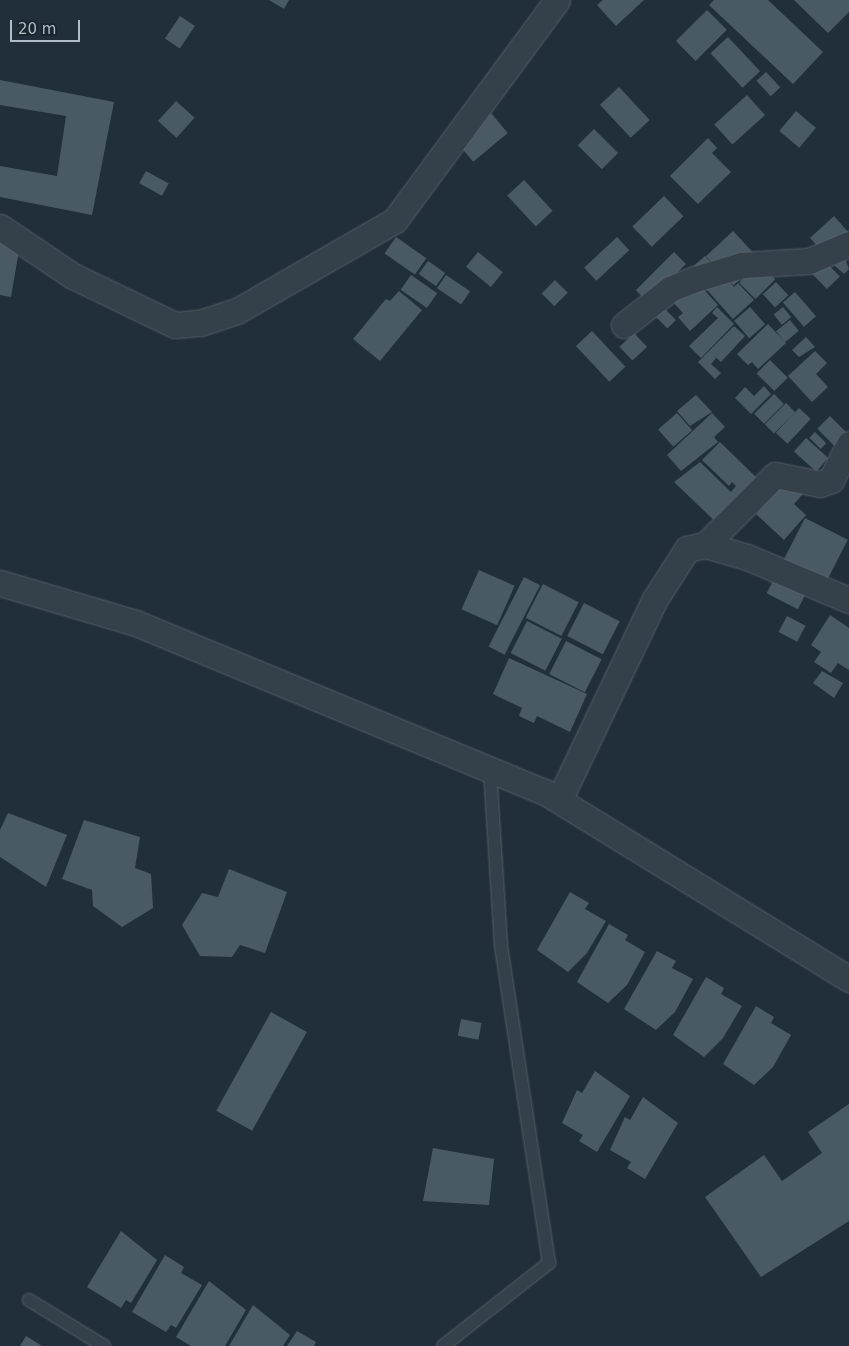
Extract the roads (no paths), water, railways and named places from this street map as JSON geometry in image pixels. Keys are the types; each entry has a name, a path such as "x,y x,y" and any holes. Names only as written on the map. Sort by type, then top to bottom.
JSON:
{"street":[{"path":"0,228 73,276 174,325 200,323 237,311 395,220 557,0"},
{"path":"624,325 670,289 695,279 742,265 809,261 849,244"},
{"path":"705,545 774,475 820,484 831,480 849,444"},
{"path":"559,800 655,599 687,549 705,545 747,557 849,600"},
{"path":"0,583 136,623 490,768 559,800 849,979"}],"lane":[{"path":"444,1346 549,1263 501,945 490,768"},
{"path":"29,1300 104,1346"}]}
